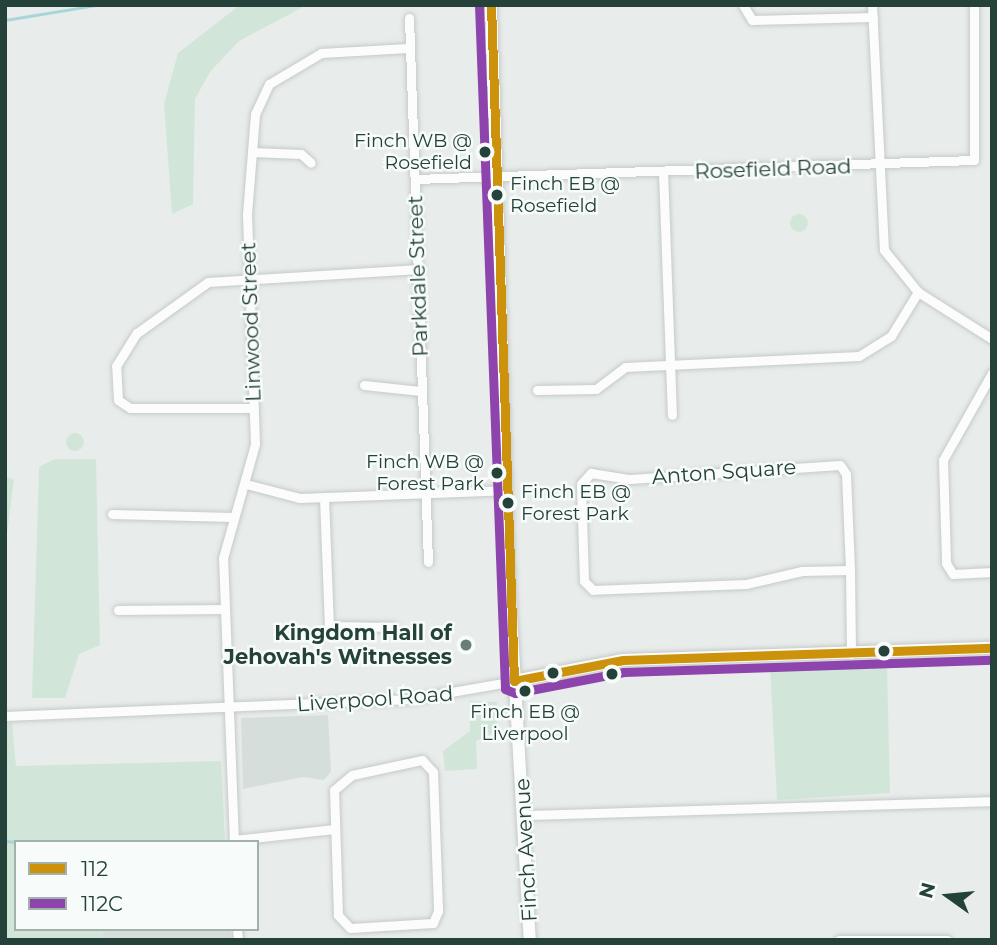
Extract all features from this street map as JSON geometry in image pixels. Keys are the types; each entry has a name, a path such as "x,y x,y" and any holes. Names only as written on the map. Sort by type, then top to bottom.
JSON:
{"main road":[{"name":"Finch Avenue","path":"491,5 505,489 530,940"},
{"name":"Liverpool Road","path":"514,681 623,660 992,648"}],"street":[{"path":"743,5 752,20 873,17"},
{"path":"872,5 884,250 918,292 992,339"},
{"name":"Rosefield Road","path":"415,178 974,160 974,5"},
{"name":"Parkdale Street","path":"409,18 428,562"},
{"name":"Linwood Street","path":"234,840 223,558 233,517 246,484 254,408 248,275 252,152 260,97 283,72 341,49 408,48"},
{"path":"252,152 301,154 311,163"},
{"path":"663,172 672,415"},
{"path":"254,408 131,408 118,400 115,383 124,346 137,333 208,282 248,275 419,269"},
{"path":"537,390 596,389 625,368 859,356 891,336 918,292"},
{"path":"992,373 943,460 946,563 953,574 992,572"},
{"path":"364,385 421,391"},
{"name":"Anton Square","path":"850,570 802,571 746,584 593,590 584,581 581,484 591,473 630,479 840,465 846,474 850,570 851,654"},
{"path":"246,484 300,498 505,489"},
{"path":"324,497 329,626 393,627"},
{"path":"112,514 233,517"},
{"path":"117,610 223,609"},
{"name":"Liverpool Road","path":"5,716 411,699 514,681"},
{"path":"422,760 431,765 438,911 433,923 372,928 342,922 334,829 339,782 422,760"},
{"path":"525,815 992,801"},
{"path":"242,840 334,829"},
{"path":"839,940 947,940"}],"shaded area":[{"path":"328,715 331,772 324,780 303,777 243,789 241,718"},
{"path":"103,931 230,931 231,940 100,940"}],"green space":[{"path":"240,5 307,5 239,41 210,72 195,99 193,204 172,214 164,104 178,53"},
{"path":"795,214 803,214 808,223 806,230 795,232 790,227 790,219"},
{"path":"75,433 81,436 84,442 81,448 75,451 69,448 66,442 69,436"},
{"path":"55,459 96,459 100,645 79,654 65,698 32,698 39,467"},
{"path":"5,477 14,479 6,543 5,543"},
{"path":"887,665 890,793 777,800 770,667"},
{"path":"469,701 497,702 497,731 476,741 477,769 445,771 443,751 470,731"},
{"path":"12,723 16,766 221,761 225,840 14,840 14,931 103,931 100,940 5,940 5,724"}],"waterway":[{"path":"5,20 97,5"},
{"path":"5,841 14,842"}],"transit line":[{"name":"112C","path":"479,5 505,689 515,693 624,672 992,660"},
{"name":"112","path":"491,5 514,681 623,660 992,648"}],"place":[{"name":"Finch WB @ Rosefield","path":"485,152"},
{"name":"Finch EB @ Rosefield","path":"497,195"},
{"name":"Finch WB @ Forest Park","path":"497,473"},
{"name":"Finch EB @ Forest Park","path":"508,503"},
{"name":"Kingdom Hall of Jehovah's Witnesses","path":"466,645"},
{"name":"Finch EB @ Liverpool","path":"525,691"}]}
